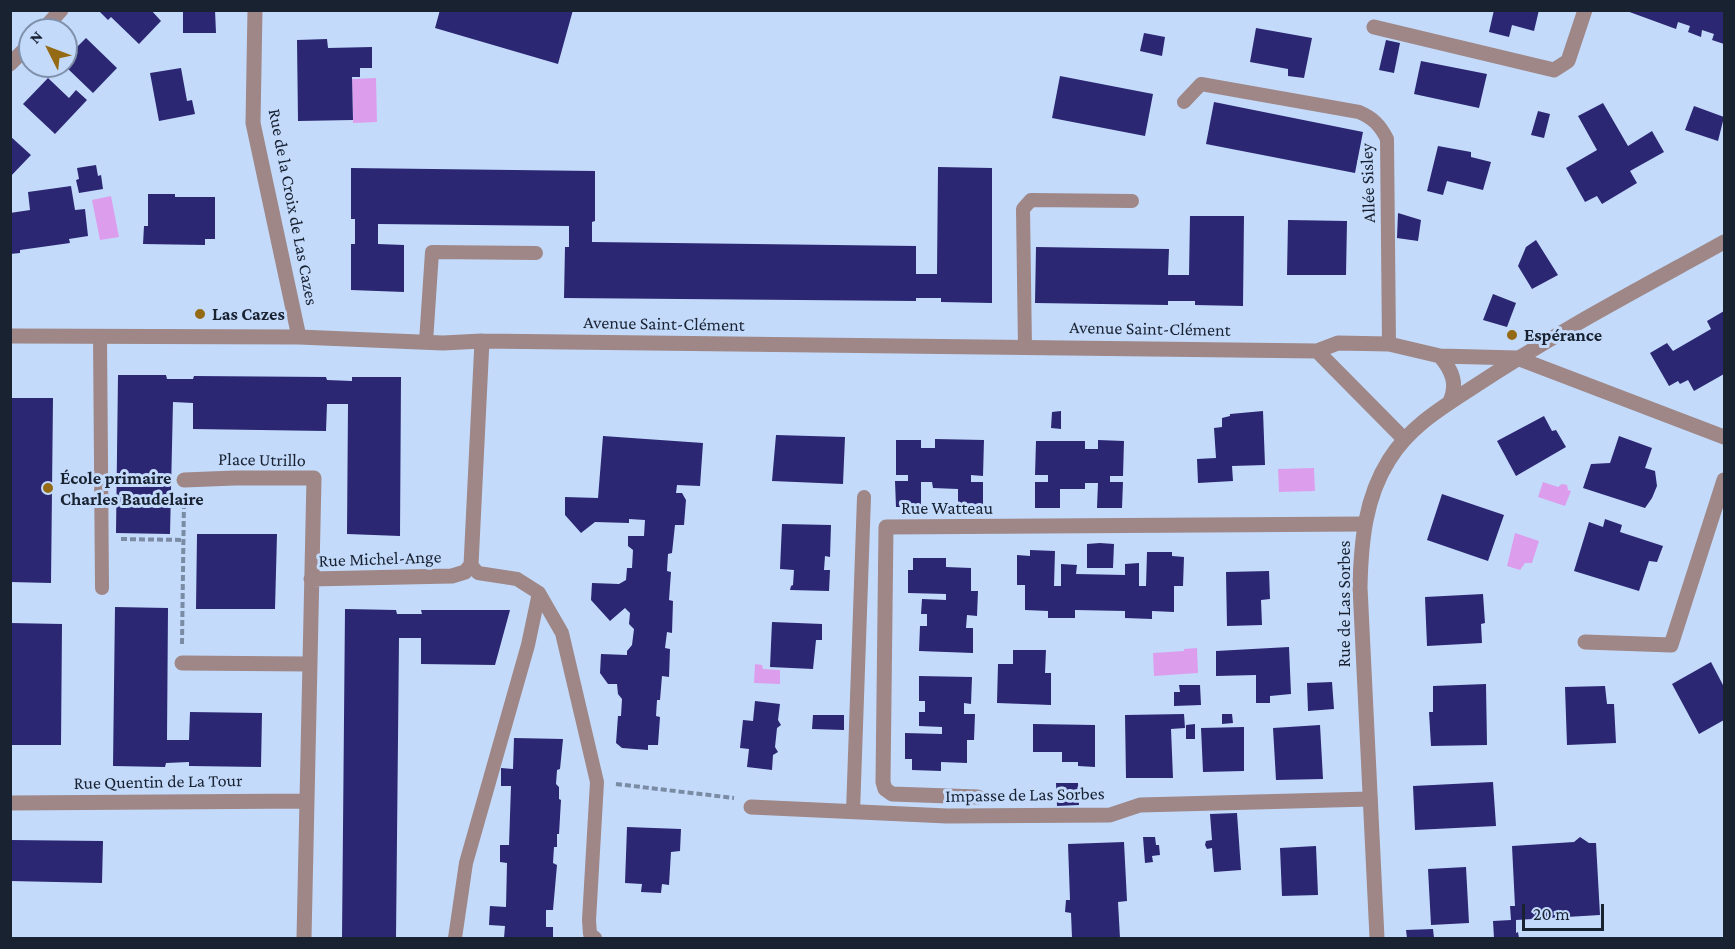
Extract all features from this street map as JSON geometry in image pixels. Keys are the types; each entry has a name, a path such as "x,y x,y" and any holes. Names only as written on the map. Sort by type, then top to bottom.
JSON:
{"street":[{"name":"Rue de la Croix de Las Cazes","path":"255,10 253,123 299,337"},
{"path":"1374,27 1554,70 1568,62 1585,10"},
{"name":"Rue de Las Sorbes","path":"1377,939 1360,558 1364,524 1380,477 1389,459 1404,439 1421,423 1450,402 1517,358 1725,242"},
{"name":"Avenue Saint-Clément","path":"10,336 299,337 426,342 1317,351 1338,343 1389,344 1440,356 1517,358"},
{"path":"471,565 482,341"},
{"path":"1317,351 1404,439"},
{"path":"1440,356 1450,367 1454,381 1454,394 1450,402"},
{"path":"1517,358 1725,437"},
{"name":"Place Utrillo","path":"184,480 314,478 311,579"},
{"path":"1585,642 1671,645 1725,480"},
{"name":"Rue Watteau","path":"978,797 892,794 885,789 883,782 886,527 1364,524"},
{"name":"Rue Michel-Ange","path":"304,939 311,579 452,576 465,572 471,565"},
{"path":"182,663 308,664"},
{"name":"Impasse de Las Sorbes","path":"750,807 947,816 1110,814 1140,805 1371,799"},
{"name":"Rue Quentin de La Tour","path":"10,803 307,801"}],"lane":[{"name":"Allée Sisley","path":"1184,102 1201,84 1359,112 1371,117 1381,128 1387,139 1389,344"},
{"path":"1025,348 1023,209 1030,200 1132,201"},
{"path":"426,342 432,252 537,254"},
{"path":"100,337 102,588"},
{"path":"853,812 864,498"},
{"path":"471,565 478,573 517,579 539,593 562,633 597,782 589,920 590,934 595,939"},
{"path":"454,939 466,863 528,645 539,593"}],"path":[{"path":"182,663 184,480"},
{"path":"101,538 183,540"},
{"path":"597,782 742,799 750,807"}],"shaded area":[{"path":"376,78 377,122 353,123 352,79"},
{"path":"111,196 119,237 100,240 92,200"},
{"path":"1314,468 1315,491 1279,492 1278,469"},
{"path":"1543,482 1558,487 1562,484 1567,485 1568,490 1571,491 1565,506 1538,497"},
{"path":"1515,533 1539,541 1532,563 1525,563 1520,570 1507,566"},
{"path":"1197,648 1198,673 1154,676 1153,653"},
{"path":"755,664 762,665 763,669 780,670 780,684 754,683"}],"building":[{"path":"102,10 151,10 161,21 139,44 111,17 108,20 100,12"},
{"path":"183,10 215,10 216,33 183,33"},
{"path":"440,10 573,10 558,64 435,28"},
{"path":"1494,10 1539,10 1534,31 1512,25 1509,37 1489,32"},
{"path":"1624,10 1724,10 1724,44 1712,40 1714,34 1702,30 1701,37 1688,32 1690,26 1678,22 1676,29"},
{"path":"1256,28 1312,38 1304,78 1288,76 1288,69 1250,62"},
{"path":"1144,33 1165,37 1162,56 1140,51"},
{"path":"86,38 117,68 93,93 77,78 78,46"},
{"path":"327,39 328,48 372,47 372,68 360,68 360,77 352,77 353,120 298,121 297,40"},
{"path":"1386,40 1400,43 1394,73 1379,70"},
{"path":"1421,61 1487,74 1479,108 1414,94"},
{"path":"181,68 187,101 192,100 195,114 159,121 150,73"},
{"path":"1060,76 1153,94 1145,136 1052,118"},
{"path":"48,78 69,98 76,90 87,100 55,134 23,104"},
{"path":"1214,102 1363,132 1355,173 1206,144"},
{"path":"1603,103 1628,146 1652,131 1664,152 1630,171 1637,183 1602,204 1597,196 1585,202 1566,168 1597,150 1578,116"},
{"path":"1694,106 1724,117 1718,141 1685,130"},
{"path":"1538,111 1550,114 1544,138 1531,135"},
{"path":"10,136 31,155 10,177"},
{"path":"1438,146 1471,152 1471,157 1491,162 1483,190 1447,181 1443,195 1427,191"},
{"path":"96,165 98,176 101,175 103,189 79,193 76,180 79,179 77,168"},
{"path":"938,167 992,168 992,303 941,302 941,298 916,298 916,301 564,298 565,247 569,247 569,226 378,224 378,244 404,245 404,292 351,290 351,244 355,244 355,219 351,219 351,168 595,171 595,221 592,222 592,242 916,246 916,274 937,274"},
{"path":"71,186 75,210 85,209 88,236 69,239 70,243 20,250 20,253 10,254 10,213 30,210 28,192"},
{"path":"148,194 215,197 215,239 205,239 205,245 143,244 144,226 148,226"},
{"path":"1398,213 1421,220 1418,241 1397,238"},
{"path":"1190,216 1244,216 1243,306 1195,305 1195,301 1168,301 1168,305 1035,303 1036,247 1169,249 1168,275 1189,275"},
{"path":"1288,220 1347,221 1346,275 1287,275"},
{"path":"1536,240 1558,275 1532,289 1518,266 1526,247"},
{"path":"1493,294 1516,303 1507,327 1483,320"},
{"path":"1724,311 1724,374 1694,391 1688,380 1680,384 1678,381 1669,386 1650,353 1667,343 1673,351 1711,329 1707,321"},
{"path":"118,375 166,375 167,379 193,379 194,376 326,377 327,380 352,381 352,377 401,377 400,536 347,534 348,404 327,404 326,431 193,429 193,403 173,402 170,534 116,533"},
{"path":"10,398 53,398 51,583 10,582"},
{"path":"1061,411 1061,429 1051,428 1052,412"},
{"path":"1263,411 1265,465 1232,466 1233,481 1198,483 1197,459 1216,458 1214,428 1222,427 1222,418 1230,414"},
{"path":"1544,416 1552,431 1556,430 1566,447 1516,476 1497,441"},
{"path":"776,435 845,437 843,484 772,481"},
{"path":"603,436 703,443 700,486 677,485 676,493 682,493 686,500 684,525 675,525 672,553 668,554 667,571 671,572 669,600 673,601 672,633 667,632 665,648 670,649 669,677 662,676 660,700 657,700 656,716 660,717 658,745 648,745 648,750 622,748 616,743 622,699 618,694 617,684 608,684 600,673 601,654 627,655 632,645 634,629 629,624 630,613 625,608 610,621 591,600 592,583 619,584 626,580 627,568 632,568 633,550 628,546 628,536 644,536 645,520 629,519 629,523 595,522 581,533 565,515 565,497 598,498"},
{"path":"1619,436 1652,448 1645,468 1655,471 1657,486 1645,508 1583,488 1591,464 1610,463"},
{"path":"935,439 984,440 983,476 971,475 971,482 983,482 983,507 958,507 958,489 933,488 932,482 921,482 921,507 896,507 895,481 908,481 908,475 896,475 896,440 921,440 921,448 935,448"},
{"path":"1098,440 1124,441 1123,476 1110,476 1110,482 1123,482 1122,508 1097,508 1098,483 1085,483 1085,489 1060,489 1060,508 1035,508 1035,482 1048,482 1048,475 1035,475 1036,441 1085,441 1085,449 1098,449"},
{"path":"1442,494 1504,515 1488,561 1427,540"},
{"path":"1605,519 1622,525 1620,532 1663,546 1657,562 1649,561 1639,591 1574,571 1589,522 1603,527"},
{"path":"782,524 831,525 830,557 825,556 824,570 830,570 829,591 790,590 793,585 794,570 780,569"},
{"path":"197,534 277,534 275,609 196,609"},
{"path":"1087,544 1114,544 1113,568 1087,568"},
{"path":"1030,550 1055,551 1054,586 1061,586 1061,564 1077,565 1076,574 1125,575 1125,564 1139,563 1139,586 1146,586 1147,552 1172,552 1172,556 1184,557 1183,586 1174,586 1174,612 1152,611 1152,619 1125,618 1125,611 1075,610 1075,618 1048,618 1048,611 1025,610 1025,585 1017,585 1017,555 1030,556"},
{"path":"913,558 946,558 946,567 971,568 971,591 978,591 977,616 967,615 966,628 973,628 973,653 919,651 920,626 927,626 927,614 921,614 922,599 946,600 946,594 908,593 908,570 913,570"},
{"path":"1269,571 1270,599 1261,600 1262,625 1227,626 1226,572"},
{"path":"1483,594 1485,623 1481,624 1482,643 1427,646 1425,597"},
{"path":"115,607 168,608 167,740 189,740 190,712 262,713 261,767 189,766 189,762 166,763 165,767 113,766"},
{"path":"345,609 396,610 397,614 422,614 421,610 510,610 495,665 421,664 421,638 399,638 396,938 342,938"},
{"path":"772,622 822,624 822,640 816,640 813,669 770,667"},
{"path":"10,623 62,624 61,745 10,745"},
{"path":"1289,647 1291,694 1270,696 1270,703 1256,703 1256,675 1216,676 1216,651"},
{"path":"1013,650 1046,650 1045,673 1051,673 1051,705 997,703 998,664 1013,664"},
{"path":"1711,662 1724,687 1724,720 1699,734 1672,684"},
{"path":"919,676 972,677 971,704 964,703 964,714 975,714 974,740 967,740 967,763 941,762 941,771 912,770 912,759 905,759 905,733 942,734 942,727 919,726 919,712 925,712 925,701 919,701"},
{"path":"1332,682 1334,709 1308,711 1307,683"},
{"path":"1486,684 1487,745 1431,746 1429,712 1433,712 1433,686"},
{"path":"1179,685 1200,685 1201,705 1174,706 1174,692 1180,692"},
{"path":"1605,686 1607,704 1614,704 1616,743 1567,745 1565,687"},
{"path":"755,701 780,704 778,720 781,725 777,728 775,747 778,752 773,755 772,770 747,767 749,749 740,748 743,720 753,721"},
{"path":"1184,714 1185,728 1171,729 1173,778 1126,778 1125,715"},
{"path":"1222,714 1232,714 1233,723 1222,724"},
{"path":"813,715 844,715 844,730 812,729"},
{"path":"1033,724 1095,725 1095,767 1078,766 1078,762 1062,762 1062,752 1033,752"},
{"path":"1195,724 1195,739 1186,739 1186,725"},
{"path":"1320,725 1323,779 1276,780 1273,728"},
{"path":"1244,727 1244,771 1203,772 1201,728"},
{"path":"514,738 563,739 556,784 559,787 559,799 561,800 559,834 557,834 557,847 554,847 553,863 557,865 553,910 546,910 546,927 553,927 553,938 504,938 505,926 489,925 490,906 506,907 507,863 500,862 500,845 509,845 511,786 501,786 501,768 513,769"},
{"path":"1493,782 1496,826 1415,830 1413,786"},
{"path":"1056,783 1078,783 1079,805 1057,806"},
{"path":"1237,813 1241,870 1214,872 1212,848 1207,849 1205,845 1206,841 1212,840 1210,814"},
{"path":"627,827 681,829 680,851 671,852 669,885 662,884 661,893 641,892 642,884 625,883"},
{"path":"1143,837 1155,837 1156,845 1159,845 1160,855 1152,856 1153,862 1145,863"},
{"path":"1580,837 1589,843 1596,843 1600,915 1516,920 1516,933 1518,932 1519,938 1494,938 1493,921 1511,920 1510,906 1515,906 1512,846 1574,842"},
{"path":"10,840 103,841 102,883 10,881"},
{"path":"1124,842 1127,901 1118,902 1120,938 1072,938 1071,913 1065,912 1066,900 1070,900 1068,844"},
{"path":"1316,846 1318,895 1282,896 1280,848"},
{"path":"1466,867 1469,923 1431,925 1428,869"},
{"path":"1433,929 1434,938 1407,938 1406,930"}],"place":[{"name":"Las Cazes","path":"200,314"},
{"name":"Espérance","path":"1512,335"},
{"name":"École primaire Charles Baudelaire","path":"48,488"}]}
